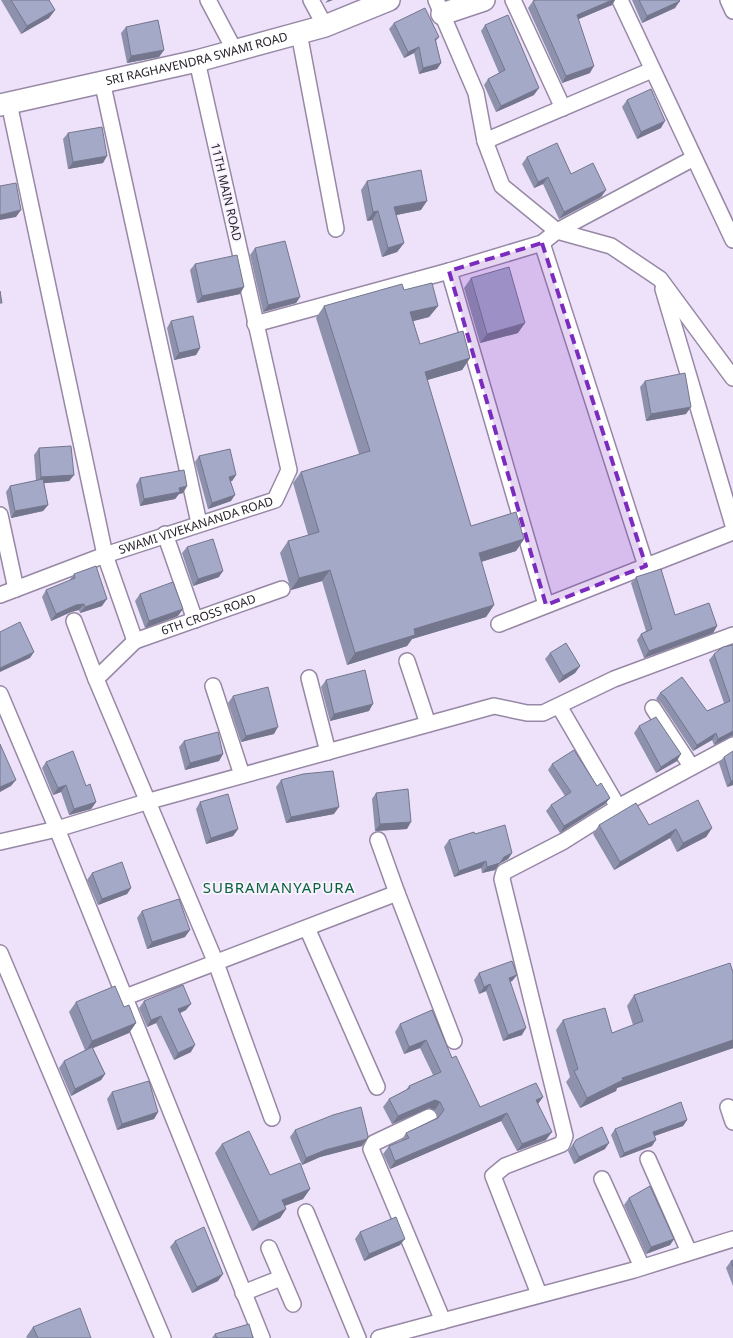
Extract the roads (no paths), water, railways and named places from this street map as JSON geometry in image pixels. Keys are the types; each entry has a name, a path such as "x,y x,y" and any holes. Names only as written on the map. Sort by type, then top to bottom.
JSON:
{"street":[{"path":"208,0 236,51"},
{"path":"311,0 325,26"},
{"name":"SRI RAGHAVENDRA SWAMI ROAD","path":"4,104 236,51 325,26 390,0"},
{"path":"484,0 439,7 476,93 485,141 502,186 557,231 611,246 660,279 733,378"},
{"path":"514,0 563,108"},
{"path":"620,0 733,240"},
{"path":"728,0 733,11"},
{"path":"299,33 336,229"},
{"name":"11TH MAIN ROAD","path":"197,61 256,324"},
{"path":"485,141 652,70"},
{"path":"102,81 199,523"},
{"path":"4,104 105,555 135,641 96,678"},
{"path":"256,324 449,271 542,243 557,231 694,158"},
{"path":"542,243 646,566"},
{"path":"449,271 546,605"},
{"path":"660,279 733,525"},
{"name":"SWAMI VIVEKANANDA ROAD","path":"0,595 165,534 276,500 289,470 256,324"},
{"path":"0,515 16,589"},
{"path":"498,624 733,532"},
{"path":"165,534 194,620"},
{"name":"6TH CROSS ROAD","path":"135,641 282,589"},
{"path":"74,621 146,802 216,963 272,1118"},
{"path":"0,842 57,829 146,802 494,706 537,714 559,706 614,679 733,635"},
{"path":"406,661 428,724"},
{"path":"309,678 328,752"},
{"path":"213,686 242,775"},
{"path":"0,694 57,829 123,998 262,1338"},
{"path":"559,706 618,807"},
{"path":"653,708 691,766"},
{"path":"539,1294 493,1176 505,1166 562,1144 565,1136 502,879 504,872 564,841 618,807 733,744"},
{"path":"378,840 454,1041"},
{"path":"123,998 397,893"},
{"path":"307,928 377,1087"},
{"path":"0,953 163,1338"},
{"path":"728,1107 733,1122"},
{"path":"429,1117 374,1143 371,1149 444,1321"},
{"path":"648,1159 689,1252"},
{"path":"602,1179 642,1267"},
{"path":"306,1212 358,1338"},
{"path":"379,1338 413,1334 444,1321 642,1267 733,1239"},
{"path":"270,1248 293,1304"},
{"path":"244,1293 281,1278"}],"district":[{"name":"SUBRAMANYAPURA","path":"279,888"}]}
